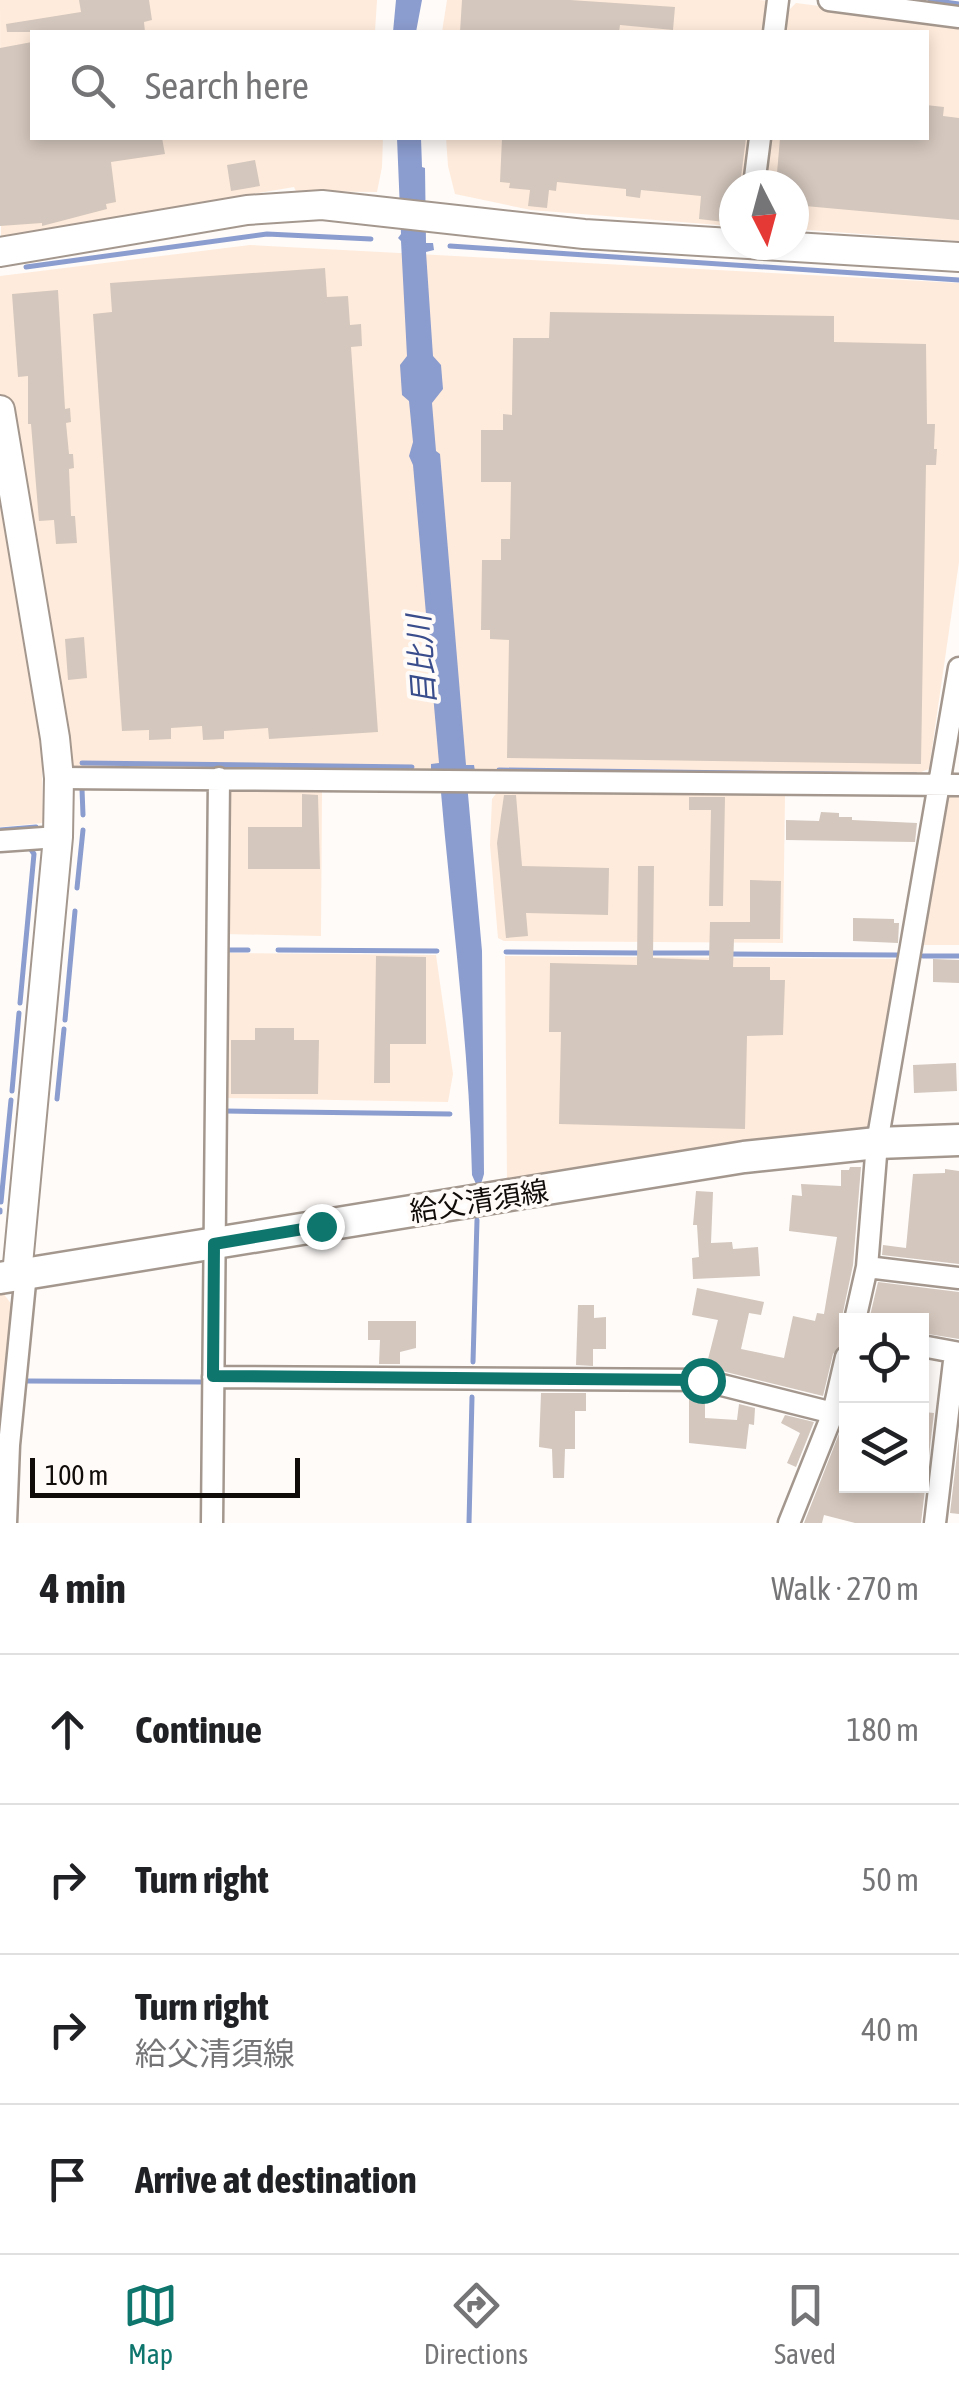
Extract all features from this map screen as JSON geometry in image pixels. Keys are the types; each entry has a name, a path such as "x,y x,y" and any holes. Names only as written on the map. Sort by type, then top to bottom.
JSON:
{"main road":[{"name":"給父清須線","path":"14,1275 744,1157 959,1140"}],"street":[{"path":"774,30 778,0"},
{"path":"829,0 959,18"},
{"path":"756,170 760,140"},
{"path":"0,252 247,210 322,205 584,234 719,243"},
{"path":"809,249 959,257"},
{"path":"0,410 59,778 58,837 14,1275 6,1523"},
{"path":"857,1313 867,1267 878,1144 949,784 959,668"},
{"path":"59,778 949,784"},
{"path":"212,1523 219,778"},
{"path":"0,842 58,837"},
{"path":"867,1267 959,1278"},
{"path":"929,1347 957,1353 934,1523"},
{"path":"213,1376 702,1380 833,1412"},
{"path":"789,1523 833,1412 839,1387"}],"shaded area":[{"path":"0,0 377,0 375,30 30,30 30,140 383,140 377,192 296,191 294,187 1,237"},
{"path":"447,0 769,1 765,30 442,30"},
{"path":"796,3 959,24 959,241 809,230 809,170 765,170 770,140 929,140 929,30 785,30 788,11"},
{"path":"446,140 752,140 747,170 719,170 719,225 531,210 455,194"},
{"path":"250,245 959,283 959,562 929,769 921,772 42,767 43,823 0,827 0,276"},
{"path":"226,790 322,790 321,936 225,934"},
{"path":"498,791 785,795 783,943 498,938 490,845 492,799"},
{"path":"949,797 959,797 959,945 923,945"},
{"path":"226,953 436,955 453,1074 448,1102 223,1098"},
{"path":"505,956 897,959 869,1129 780,1137 507,1181"},
{"path":"0,1294 12,1305 0,1420"}],"water":[{"path":"396,0 422,0 416,30 393,30"},
{"path":"397,140 421,140 426,243 433,243 434,250 426,252 433,356 441,365 443,389 432,403 436,451 440,454 466,765 474,765 475,771 466,772 482,951 481,1184 476,1184 472,1175 463,1023 439,770 431,770 431,764 439,763 413,465 409,456 413,442 409,401 402,395 400,365 407,356 398,238 401,234"}],"building":[{"path":"79,0 149,0 152,20 144,22 145,30 7,32 6,24 81,12"},
{"path":"462,0 570,0 675,7 673,30 620,25 619,30 460,30"},
{"path":"30,42 30,140 162,140 165,154 111,162 116,202 106,204 107,209 42,226 0,226 0,48"},
{"path":"929,105 944,107 943,116 959,118 959,220 809,206 809,170 777,170 780,140 929,140"},
{"path":"502,140 746,140 742,170 719,170 719,221 699,219 701,196 641,190 640,198 626,196 626,189 557,182 556,191 549,190 547,208 528,206 530,190 509,188 510,183 500,182"},
{"path":"255,160 260,186 231,191 227,165"},
{"path":"325,268 327,297 348,296 350,325 361,324 362,346 351,347 378,732 269,739 268,728 224,731 224,739 203,740 202,726 171,728 171,739 149,740 149,730 122,731 93,314 112,312 110,283"},
{"path":"58,290 65,409 70,408 71,422 66,423 74,468 69,469 71,516 75,516 77,543 56,544 54,520 39,521 28,424 28,376 18,377 12,294"},
{"path":"550,312 834,316 834,342 926,344 927,424 935,424 937,449 936,465 926,465 921,764 507,758 509,640 490,639 490,630 481,630 482,560 501,560 501,539 510,539 511,482 481,482 481,430 503,430 503,414 512,415 513,338 549,338"},
{"path":"84,637 87,678 68,680 65,639"},
{"path":"302,794 318,795 320,869 248,869 248,827 302,827"},
{"path":"504,795 516,795 522,866 609,868 608,915 526,913 528,936 506,938 497,843"},
{"path":"689,797 725,797 723,906 709,906 711,810 689,810"},
{"path":"821,812 839,813 839,817 852,820 917,823 915,842 786,840 786,820 819,821"},
{"path":"638,866 654,866 653,958 709,960 710,922 750,922 750,880 781,881 780,939 734,939 733,967 770,967 770,980 785,980 783,1035 747,1036 745,1129 559,1124 561,1032 549,1032 550,963 637,965"},
{"path":"853,918 894,919 894,923 899,923 898,943 853,941"},
{"path":"376,956 426,957 426,1044 390,1044 390,1083 374,1083"},
{"path":"933,959 959,960 959,983 933,982"},
{"path":"255,1028 294,1028 294,1040 319,1040 318,1094 231,1094 231,1040 255,1040"},
{"path":"956,1063 957,1091 914,1093 913,1065"},
{"path":"861,1167 853,1265 843,1313 839,1313 839,1348 833,1354 823,1396 706,1367 718,1320 692,1315 697,1288 764,1302 761,1315 749,1313 741,1349 784,1358 793,1316 815,1321 817,1313 824,1314 837,1237 789,1231 792,1195 802,1196 801,1184 841,1186 841,1170"},
{"path":"945,1169 959,1171 959,1264 882,1255 883,1245 906,1248 913,1174 945,1173"},
{"path":"696,1191 713,1192 711,1243 732,1242 733,1249 758,1247 760,1276 693,1279 692,1258 699,1257 697,1225 693,1225"},
{"path":"878,1282 959,1292 959,1339 929,1334 929,1313 871,1313"},
{"path":"578,1305 594,1305 594,1318 606,1317 606,1349 593,1349 593,1366 576,1365"},
{"path":"368,1321 416,1321 416,1348 400,1352 400,1364 379,1364 380,1340 368,1340"},
{"path":"541,1393 586,1393 586,1411 575,1411 575,1449 565,1449 564,1478 553,1478 552,1449 539,1447"},
{"path":"689,1394 705,1395 705,1418 737,1420 739,1404 755,1408 746,1449 689,1443"},
{"path":"929,1412 934,1413 929,1455"},
{"path":"785,1415 814,1422 796,1467 787,1463 800,1433 781,1423"},
{"path":"839,1434 839,1493 925,1493 921,1523 855,1523 824,1515 822,1523 804,1523"},
{"path":"959,1437 959,1514 950,1513"}],"waterway":[{"path":"930,0 959,4"},
{"path":"26,267 267,234 371,239"},
{"path":"450,246 959,280"},
{"path":"82,763 412,767"},
{"path":"499,770 916,775"},
{"path":"82,789 83,815"},
{"path":"0,830 36,827"},
{"path":"77,888 83,830"},
{"path":"20,1003 34,854 25,848"},
{"path":"65,1020 75,911"},
{"path":"229,950 248,950"},
{"path":"278,950 437,951"},
{"path":"506,952 639,953"},
{"path":"650,953 714,953"},
{"path":"730,954 897,955"},
{"path":"923,956 959,956"},
{"path":"12,1091 19,1013"},
{"path":"57,1099 64,1029"},
{"path":"1,1202 11,1100"},
{"path":"225,1111 450,1114"},
{"name":"目比川","path":"473,1362 477,1220"},
{"path":"27,1381 207,1382"},
{"name":"目比川","path":"469,1523 472,1397"}],"route":[{"path":"321,1226 214,1244 213,1376 702,1380"}]}
